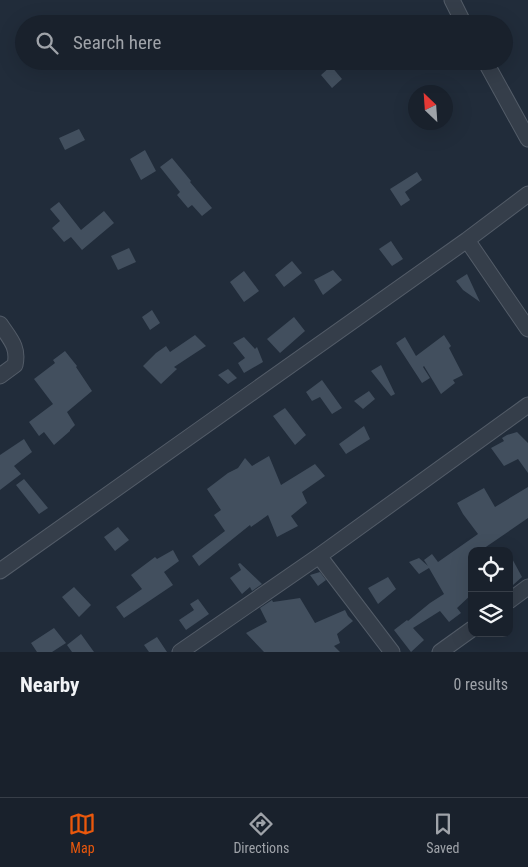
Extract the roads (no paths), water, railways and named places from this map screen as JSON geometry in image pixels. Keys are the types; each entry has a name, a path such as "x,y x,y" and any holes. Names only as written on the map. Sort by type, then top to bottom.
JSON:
{"street":[{"path":"452,0 460,15"},
{"path":"490,70 528,139"},
{"path":"0,571 467,240 528,194"},
{"path":"467,240 528,329"},
{"path":"0,324 16,349 17,357 15,365 0,376"},
{"path":"180,652 319,556 528,405"},
{"path":"319,556 392,652"},
{"path":"513,597 528,586"},
{"path":"440,652 468,632"}]}
